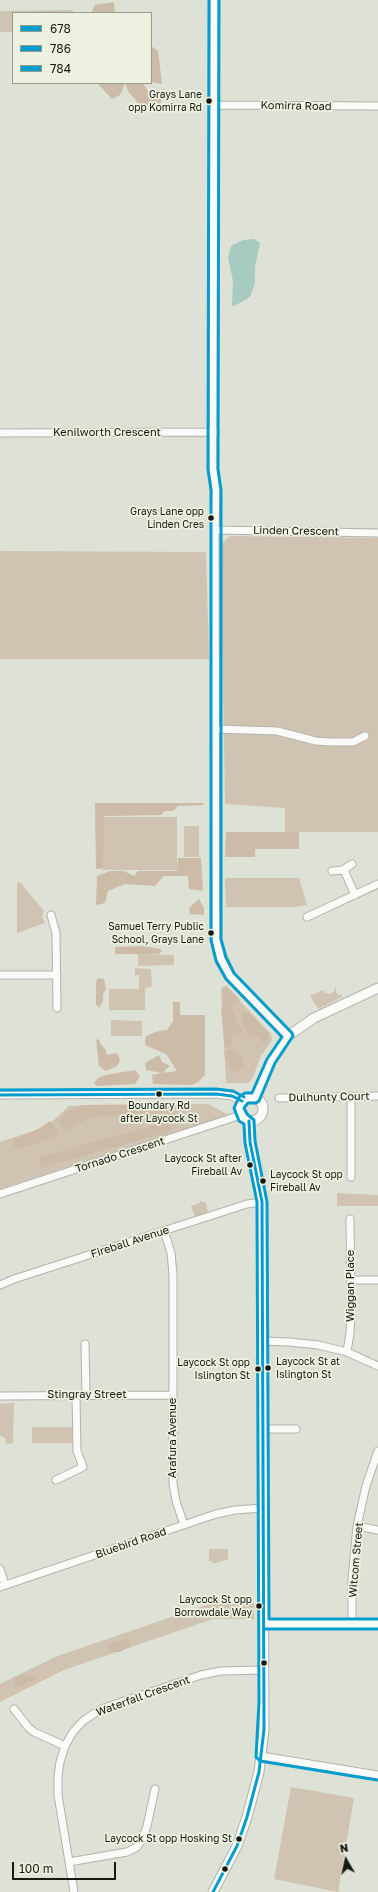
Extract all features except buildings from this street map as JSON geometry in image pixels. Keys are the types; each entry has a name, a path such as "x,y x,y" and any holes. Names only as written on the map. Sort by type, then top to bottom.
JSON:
{"street":[{"path":"214,0 214,469 216,490 215,930 218,950 230,976 288,1036"},
{"name":"Komirra Road","path":"214,105 378,106"},
{"name":"Kenilworth Crescent","path":"0,433 215,432"},
{"name":"Linden Crescent","path":"215,530 378,533"},
{"path":"215,729 277,731 316,741 331,742 353,742 365,736"},
{"path":"332,871 344,870 352,864"},
{"path":"344,870 354,895"},
{"path":"306,916 378,884"},
{"path":"51,915 56,933 57,1008"},
{"path":"0,975 57,975"},
{"path":"255,1098 276,1052 288,1036 308,1022 378,988"},
{"path":"0,1095 216,1094 232,1096 242,1101"},
{"path":"351,1096 352,1177"},
{"name":"Dulhunty Court","path":"279,1098 378,1096"},
{"path":"246,1098 255,1098 261,1102 263,1110 257,1120 250,1121 241,1115 239,1108 242,1101 246,1098"},
{"name":"Tornado Crescent","path":"0,1194 241,1115"},
{"path":"213,1892 237,1846 247,1817 255,1788 261,1756 264,1720 262,1202 250,1142 250,1121"},
{"name":"Fireball Avenue","path":"0,1285 247,1204 262,1202"},
{"name":"Wiggan Place","path":"347,1352 350,1334 350,1220"},
{"name":"Arafura Avenue","path":"164,1231 171,1253 173,1274 173,1484 176,1501 184,1525"},
{"path":"351,1280 378,1280"},
{"path":"262,1341 303,1343 347,1352 378,1366"},
{"path":"85,1344 86,1395"},
{"path":"56,1480 83,1467 77,1451 76,1395"},
{"name":"Stingray Street","path":"0,1396 173,1395"},
{"path":"263,1429 296,1429"},
{"name":"Witcom Street","path":"352,1624 352,1579 357,1526 366,1486 378,1451"},
{"name":"Bluebird Road","path":"3,1586 226,1511 263,1508"},
{"path":"357,1526 378,1530"},
{"path":"0,1569 3,1586"},
{"path":"264,1624 378,1624"},
{"name":"Waterfall Crescent","path":"74,1892 58,1795 60,1762 65,1746 73,1732 83,1721 105,1707 207,1673 264,1670"},
{"path":"14,1709 28,1727 34,1732 65,1746"},
{"path":"261,1756 378,1775"},
{"path":"70,1862 126,1852 138,1846 143,1838 147,1826 155,1789"}],"shaded area":[{"path":"114,2 115,12 92,12 95,5"},
{"path":"73,10 73,12 12,12 12,32 0,32 0,11"},
{"path":"152,47 158,51 162,84 152,82"},
{"path":"98,84 125,84 120,95 112,99"},
{"path":"125,84 144,84 148,91 163,97 157,111 143,109 128,91"},
{"path":"230,536 378,538 378,832 285,832 285,808 225,804 221,554 222,543"},
{"path":"0,551 206,552 209,659 0,659"},
{"path":"95,803 204,803 203,805 178,806 173,811 164,811 161,815 104,816 103,867 96,869"},
{"path":"102,817 177,817 177,870 102,870"},
{"path":"184,826 199,826 199,857 184,857"},
{"path":"226,832 299,832 299,849 255,849 255,857 225,857"},
{"path":"178,858 201,858 203,891 189,889 188,876 164,876 155,886 125,884 108,891 105,903 96,905 97,876 110,871 124,871 134,876 138,871 177,871"},
{"path":"225,878 299,878 307,905 294,907 226,907"},
{"path":"20,882 44,911 42,917 45,923 17,933 17,883"},
{"path":"199,899 204,908 204,915 190,914 189,908"},
{"path":"145,946 160,949 162,951 159,954 115,954 115,947"},
{"path":"138,954 174,955 174,965 138,966"},
{"path":"135,968 151,969 152,986 145,989 145,1010 109,1010 109,989 139,989 139,975 135,975"},
{"path":"98,978 104,979 106,989 103,994 103,1001 99,1008 96,1004 96,982"},
{"path":"226,986 271,1034 272,1040 261,1056 253,1077 248,1083 226,1083 221,988"},
{"path":"227,986 240,1000 231,1007 242,1032 232,1036 231,1046 225,1047 221,1009 223,1008 223,988"},
{"path":"334,988 336,988 336,992 339,995 341,994 342,997 318,1009 310,996 323,990 325,993 329,994 335,991"},
{"path":"173,1002 180,1002 180,1015 205,1015 205,1075 198,1082 192,1085 153,1084 152,1075 162,1073 146,1070 145,1063 159,1055 162,1062 170,1066 164,1073 177,1071 166,1054 145,1045 146,1036 159,1031 167,1030 173,1021"},
{"path":"240,1011 249,1013 268,1033 268,1040 263,1043 259,1037 253,1038 247,1035"},
{"path":"111,1020 142,1021 142,1036 111,1036"},
{"path":"96,1039 99,1040 101,1045 106,1050 107,1055 117,1053 120,1060 117,1066 106,1071 99,1066"},
{"path":"233,1048 241,1056 244,1067 239,1072 229,1068 224,1052"},
{"path":"135,1070 140,1076 135,1084 97,1086 94,1083 98,1078 105,1075"},
{"path":"171,1104 174,1107 173,1112 91,1117 67,1130 58,1123 66,1112 82,1105"},
{"path":"208,1104 229,1115 0,1189 0,1142 46,1127 69,1106"},
{"path":"50,1121 60,1132 54,1138 16,1149 13,1144 14,1139 38,1129"},
{"path":"166,1122 171,1127 170,1131 45,1167 40,1163 40,1157"},
{"path":"337,1193 378,1195 378,1206 337,1206"},
{"path":"200,1201 206,1203 208,1212 195,1217 191,1206 200,1203"},
{"path":"14,1403 13,1443 7,1444 4,1437 0,1436 0,1404"},
{"path":"32,1427 72,1427 72,1443 32,1443"},
{"path":"209,1549 228,1549 228,1559 213,1564 212,1561 209,1561"},
{"path":"254,1603 254,1619 213,1619 64,1670 0,1702 0,1684 55,1657 209,1604"},
{"path":"129,1638 131,1646 120,1652 110,1652 109,1645"},
{"path":"24,1674 28,1676 35,1675 37,1679 34,1682 27,1681 24,1686 18,1687 14,1680 17,1676"},
{"path":"291,1787 354,1798 338,1892 274,1879"}],"water":[{"path":"254,239 260,243 255,267 255,283 250,297 232,306 233,281 228,258 231,246 243,240"}],"transit line":[{"name":"786","path":"209,0 208,469 211,490 211,940 216,961 226,979 282,1037 267,1059 252,1093 245,1093 239,1097 234,1108 239,1121 244,1124 245,1143 257,1202 259,1702 256,1757 260,1761 377,1780"},
{"name":"784","path":"219,0 218,469 221,490 221,939 226,957 234,973 292,1033 293,1036 275,1063 259,1101 256,1103 248,1103 244,1108 247,1114 254,1120 255,1141 267,1202 269,1619 378,1619"},
{"name":"784","path":"0,1090 216,1089 233,1091 244,1097"},
{"name":"678","path":"0,1095 216,1094 232,1096 242,1101"},
{"name":"678","path":"213,1892 237,1846 247,1817 259,1772 264,1729 262,1202 250,1142 249,1121"},
{"name":"786","path":"264,1629 378,1629"}],"place":[{"name":"Grays Lane opp Komirra Rd","path":"209,101"},
{"name":"Grays Lane opp Linden Cres","path":"211,518"},
{"name":"Samuel Terry Public School, Grays Lane","path":"211,933"},
{"name":"Boundary Rd after Laycock St","path":"159,1094"},
{"name":"Laycock St after Fireball Av","path":"250,1165"},
{"name":"Laycock St opp Fireball Av","path":"263,1181"},
{"name":"Laycock St at Islington St","path":"268,1368"},
{"name":"Laycock St opp Islington St","path":"258,1369"},
{"name":"Laycock St opp Borrowdale Way","path":"259,1606"},
{"name":"Laycock St opp Hosking St","path":"239,1839"}]}
